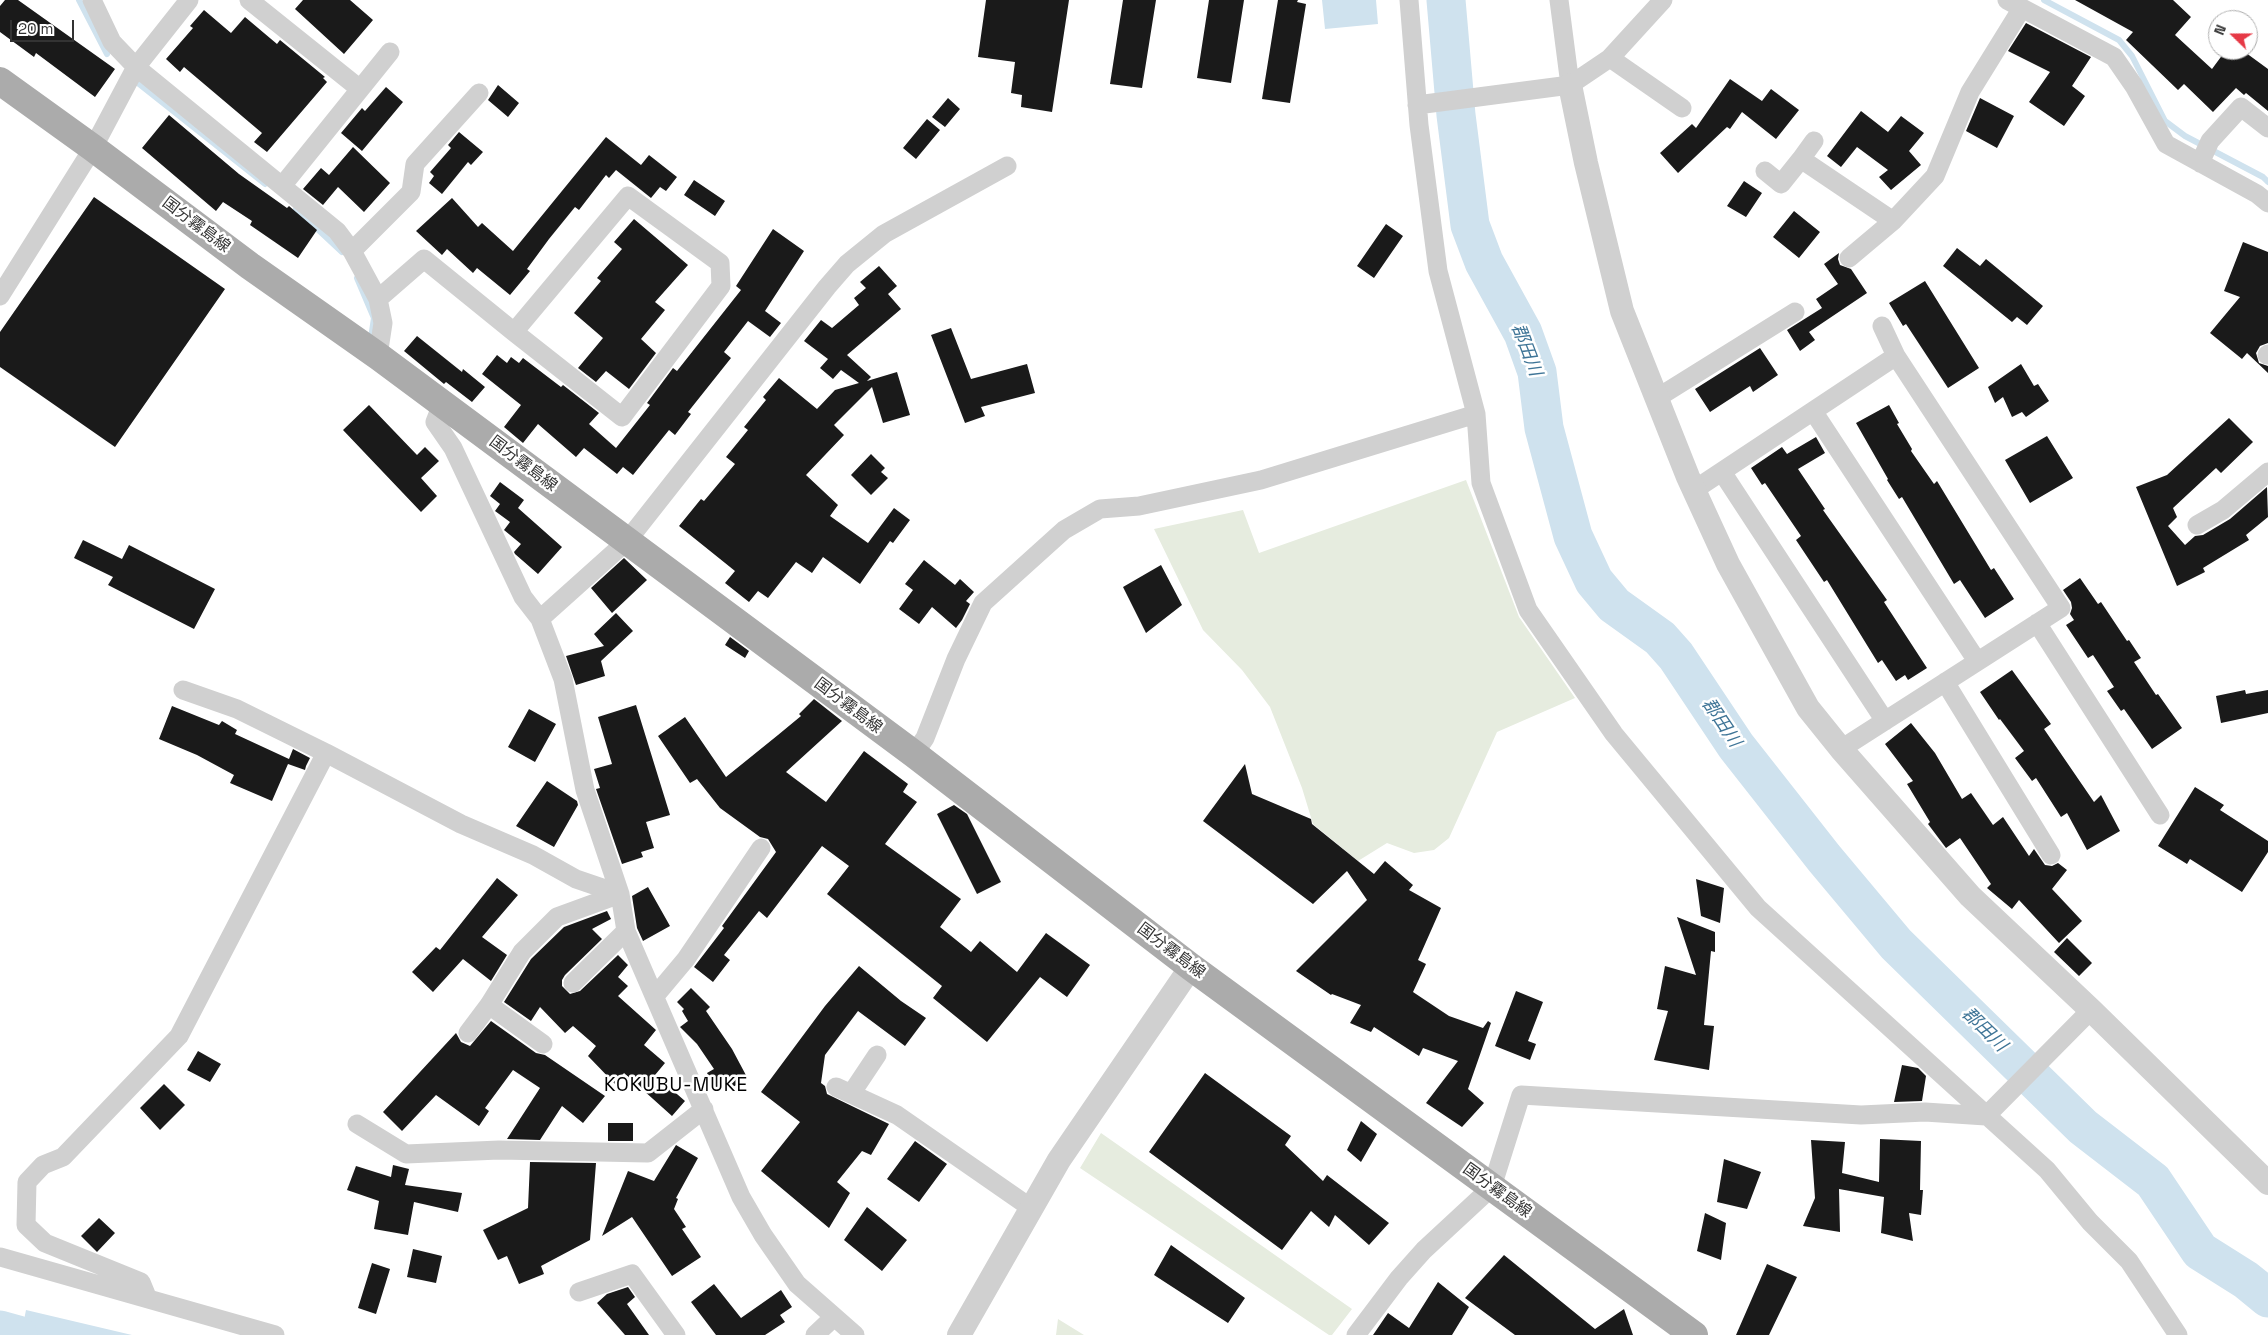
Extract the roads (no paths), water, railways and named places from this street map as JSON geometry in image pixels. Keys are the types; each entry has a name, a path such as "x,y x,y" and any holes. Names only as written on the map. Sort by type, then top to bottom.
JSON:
{"main road":[{"name":"国分霧島線","path":"0,81 250,266 378,356 914,754 1191,968 1694,1335"}],"street":[{"path":"92,0 112,42 136,67 337,232 352,251 378,299 383,323 378,356"},
{"path":"0,296 93,148 136,67 189,0"},
{"path":"249,0 360,88"},
{"path":"1409,0 1422,104 1438,271 1476,414 1481,483 1528,610 1614,734 1758,908 2047,1170 2090,1222 2129,1261 2178,1335"},
{"path":"1559,0 1564,86 1586,163 1622,311 1694,490 1728,564 1808,708 1841,749 1970,896 2091,1010 2268,1184"},
{"path":"1422,104 1564,86 1610,58 1663,0"},
{"path":"1849,258 1893,221 1936,176 1970,92 2014,4 2114,57 2134,86 2166,144 2266,199"},
{"path":"282,186 390,52"},
{"path":"1610,58 1682,108"},
{"path":"352,251 412,192 415,164 479,93"},
{"path":"2200,161 2210,141 2241,107 2268,128"},
{"path":"1765,171 1781,184 1814,141"},
{"path":"1801,159 1893,221"},
{"path":"540,619 627,541 847,264 884,234 1007,166"},
{"path":"378,299 424,259 514,332 622,417 721,286 720,263 628,196 514,332"},
{"path":"1657,398 1795,312"},
{"path":"1841,749 2061,608 1896,356 1882,326"},
{"path":"1694,490 1896,356"},
{"path":"442,404 435,422 453,448 523,597 540,619 563,679 585,790 620,894 626,931 741,1197 762,1235 797,1284 833,1318 855,1335"},
{"path":"1813,411 1977,662"},
{"path":"914,754 925,738 956,659 983,603 1064,530 1100,510 1139,506 1261,480 1476,414"},
{"path":"1722,472 1885,720"},
{"path":"2197,525 2223,510 2268,472"},
{"path":"2037,623 2160,815"},
{"path":"1944,682 2051,855"},
{"path":"183,690 237,709 462,824 533,854 576,879 620,894"},
{"path":"148,1299 141,1282 44,1244 26,1225 27,1182 43,1165 63,1157 179,1036 326,753"},
{"path":"655,996 686,959 761,848"},
{"path":"468,1033 489,1005 522,952 557,916 620,894"},
{"path":"573,983 626,931"},
{"path":"960,1335 1059,1160 1191,968"},
{"path":"489,1005 543,1044"},
{"path":"1356,1335 1424,1250 1492,1187 1521,1095 1861,1115 1925,1112 1986,1116 2091,1010"},
{"path":"877,1055 843,1090 897,1115 1031,1208"},
{"path":"357,1124 406,1154 499,1150 648,1153 704,1109"},
{"path":"0,1257 275,1335"},
{"path":"579,1292 632,1274 676,1335"},
{"path":"815,1335 833,1318"}],"water":[{"path":"1322,0 1376,0 1378,24 1325,29"},
{"path":"26,1310 132,1335 21,1335"}],"waterway":[{"path":"79,0 107,54"},
{"name":"郡田川","path":"1446,0 1456,115 1470,225 1484,262 1523,333 1537,372 1544,428 1573,536 1594,581 1614,605 1660,638 1676,656 1736,746 1824,858 1896,944 2083,1127 2153,1181 2200,1251 2246,1280 2268,1298"},
{"path":"2044,0 2119,40 2132,56 2165,121 2185,136 2263,177 2268,182"},
{"path":"139,84 265,184"},
{"path":"296,209 342,252"},
{"path":"357,278 374,318 371,338"},
{"path":"0,1330 18,1335"}],"district":[{"name":"KOKUBU-MUKE","path":"676,1086"}]}
